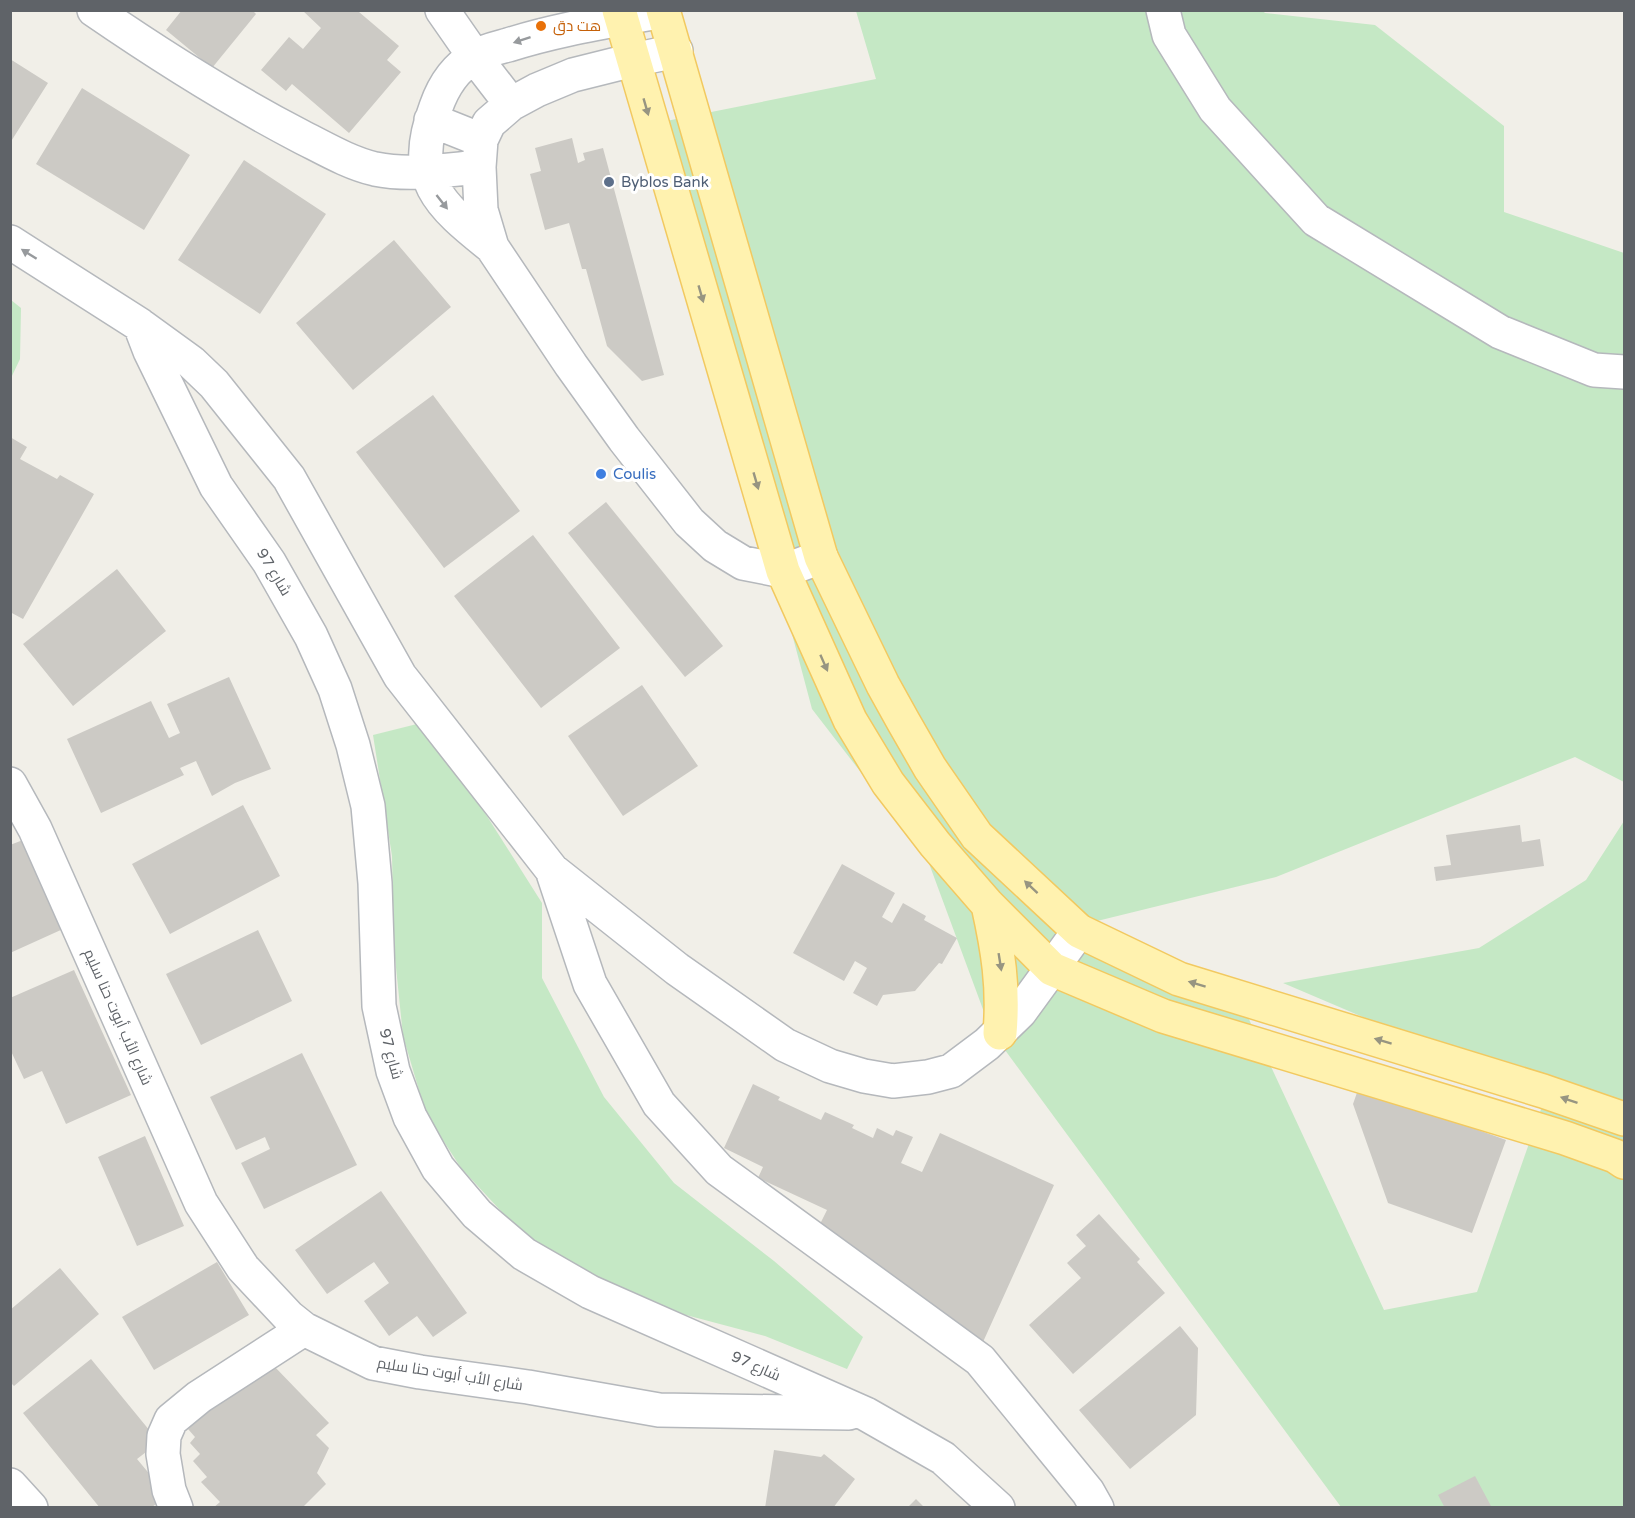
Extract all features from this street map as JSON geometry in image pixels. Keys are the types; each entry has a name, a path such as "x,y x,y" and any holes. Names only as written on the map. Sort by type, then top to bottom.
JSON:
{"main road":[{"path":"663,11 821,557 893,703 930,768 976,836 1079,931 1179,979 1543,1091 1624,1119"},
{"path":"620,15 783,571 850,720 882,774 934,844 988,905 1052,969 1163,1016 1565,1138 1616,1156 1624,1162"},
{"path":"988,905 1001,973 1003,1002 1000,1033"}],"street":[{"path":"94,10 216,90 331,151 374,169 421,172 480,154"},
{"path":"442,10 474,57 511,104"},
{"path":"1163,10 1169,35 1215,109 1316,220 1500,332 1594,370 1624,372"},
{"path":"492,247 455,218 435,193 426,165 426,143 431,120 441,92 453,75 474,57 535,36 620,15 663,11"},
{"path":"558,32 573,75"},
{"path":"676,51 573,75 511,104 489,123 480,154 481,210 492,247 624,439 689,522 715,546 743,563 783,571 821,557"},
{"path":"431,120 480,154"},
{"path":"10,242 214,384 289,478 400,676 552,870 677,969 785,1045 830,1066 864,1076 893,1081 928,1077 951,1071 1000,1033 1020,1012 1079,931"},
{"path":"10,268 145,338"},
{"name":"شارع 97","path":"145,338 216,486 269,562 311,636 335,689 354,745 368,806 375,883 379,1006 393,1071 410,1117 438,1168 477,1214 524,1254 590,1292 866,1414 944,1458 998,1508"},
{"name":"شارع الأب أبوت حنا سليم","path":"10,784 35,829 201,1203 243,1268 289,1317 304,1329 373,1363 659,1410 866,1414"},
{"path":"552,870 590,984 659,1104 719,1170 980,1360 1088,1492 1097,1508"},
{"path":"176,1508 169,1490 163,1454 164,1436 171,1420 199,1396 304,1329"}],"green space":[{"path":"1262,10 1265,13 1375,25 1504,126 1504,212 1624,253 1624,782 1575,757 1276,877 1093,922 1240,1000 1384,1310 1477,1292 1546,1095 1283,983 1479,948 1586,880 1624,821 1624,1507 1341,1507 991,1031 927,858 812,709 656,123 876,79 856,11"},
{"path":"11,300 21,308 20,359 11,378"},
{"path":"417,724 471,791 542,903 542,978 604,1097 674,1183 774,1261 863,1337 847,1369 765,1336 686,1315 602,1284 526,1238 461,1168 426,1114 403,1036 394,948 392,856 373,735"}],"building":[{"path":"182,10 252,10 256,14 212,68 166,30"},
{"path":"302,10 360,10 359,12 399,46 387,60 401,72 349,133 292,84 286,91 261,70 289,37 303,49 321,28"},
{"path":"10,59 48,83 10,143"},
{"path":"82,88 190,155 144,230 36,164"},
{"path":"572,138 578,163 585,160 583,153 603,148 664,375 642,381 607,346 586,269 582,269 569,223 545,230 530,174 541,171 535,148"},
{"path":"244,160 326,214 260,314 178,260"},
{"path":"394,240 451,307 353,390 296,323"},
{"path":"433,395 520,511 444,568 356,452"},
{"path":"10,437 27,447 20,459 57,479 60,475 94,494 23,619 10,612"},
{"path":"606,502 723,646 685,677 568,533"},
{"path":"533,535 620,648 541,708 454,596"},
{"path":"117,569 166,631 73,706 23,644"},
{"path":"229,677 271,769 235,783 212,796 196,761 180,768 184,775 101,813 67,739 151,701 169,738 180,733 167,704"},
{"path":"642,685 698,766 623,816 568,736"},
{"path":"243,805 280,876 170,934 132,864"},
{"path":"1520,825 1522,842 1540,839 1544,866 1436,881 1434,867 1451,865 1446,835"},
{"path":"23,840 63,929 10,953 10,845"},
{"path":"842,864 895,893 882,917 892,923 903,903 926,916 924,920 957,938 942,964 939,963 915,991 883,995 877,1006 853,993 867,968 855,961 844,981 793,953"},
{"path":"258,930 292,1001 201,1045 166,974"},
{"path":"74,970 131,1095 66,1124 42,1071 24,1079 10,1049 10,998"},
{"path":"302,1053 357,1165 264,1209 241,1163 270,1149 265,1137 236,1150 210,1097"},
{"path":"753,1084 780,1097 778,1100 821,1120 825,1112 854,1125 852,1128 873,1138 877,1128 893,1136 896,1130 913,1137 901,1163 922,1172 940,1133 1054,1185 983,1342 820,1224 827,1210 758,1178 763,1167 724,1148"},
{"path":"1359,1087 1506,1140 1472,1233 1388,1203 1353,1104"},
{"path":"145,1136 184,1226 137,1246 98,1157"},
{"path":"381,1191 467,1313 433,1337 417,1316 389,1336 364,1301 389,1283 374,1262 327,1294 295,1250"},
{"path":"1099,1214 1140,1259 1137,1262 1165,1293 1073,1374 1029,1325 1081,1278 1067,1263 1086,1246 1076,1235"},
{"path":"217,1262 249,1315 154,1370 122,1317"},
{"path":"60,1268 99,1314 14,1386 10,1382 10,1310"},
{"path":"1180,1326 1198,1348 1196,1415 1130,1469 1079,1410"},
{"path":"91,1359 159,1442 137,1459 167,1495 151,1508 100,1508 23,1413"},
{"path":"273,1365 329,1423 316,1435 329,1448 317,1473 326,1484 302,1508 213,1508 220,1502 201,1482 207,1477 193,1461 200,1454 190,1443 195,1437 188,1429 251,1368"},
{"path":"774,1450 821,1457 824,1454 855,1479 833,1508 765,1508"},
{"path":"1475,1476 1491,1506 1445,1508 1438,1495"},
{"path":"916,1499 925,1508 907,1508"}],"place":[{"name":"هت دق","path":"541,26"},
{"name":"Byblos Bank","path":"609,182"},
{"name":"Coulis","path":"601,474"}]}
